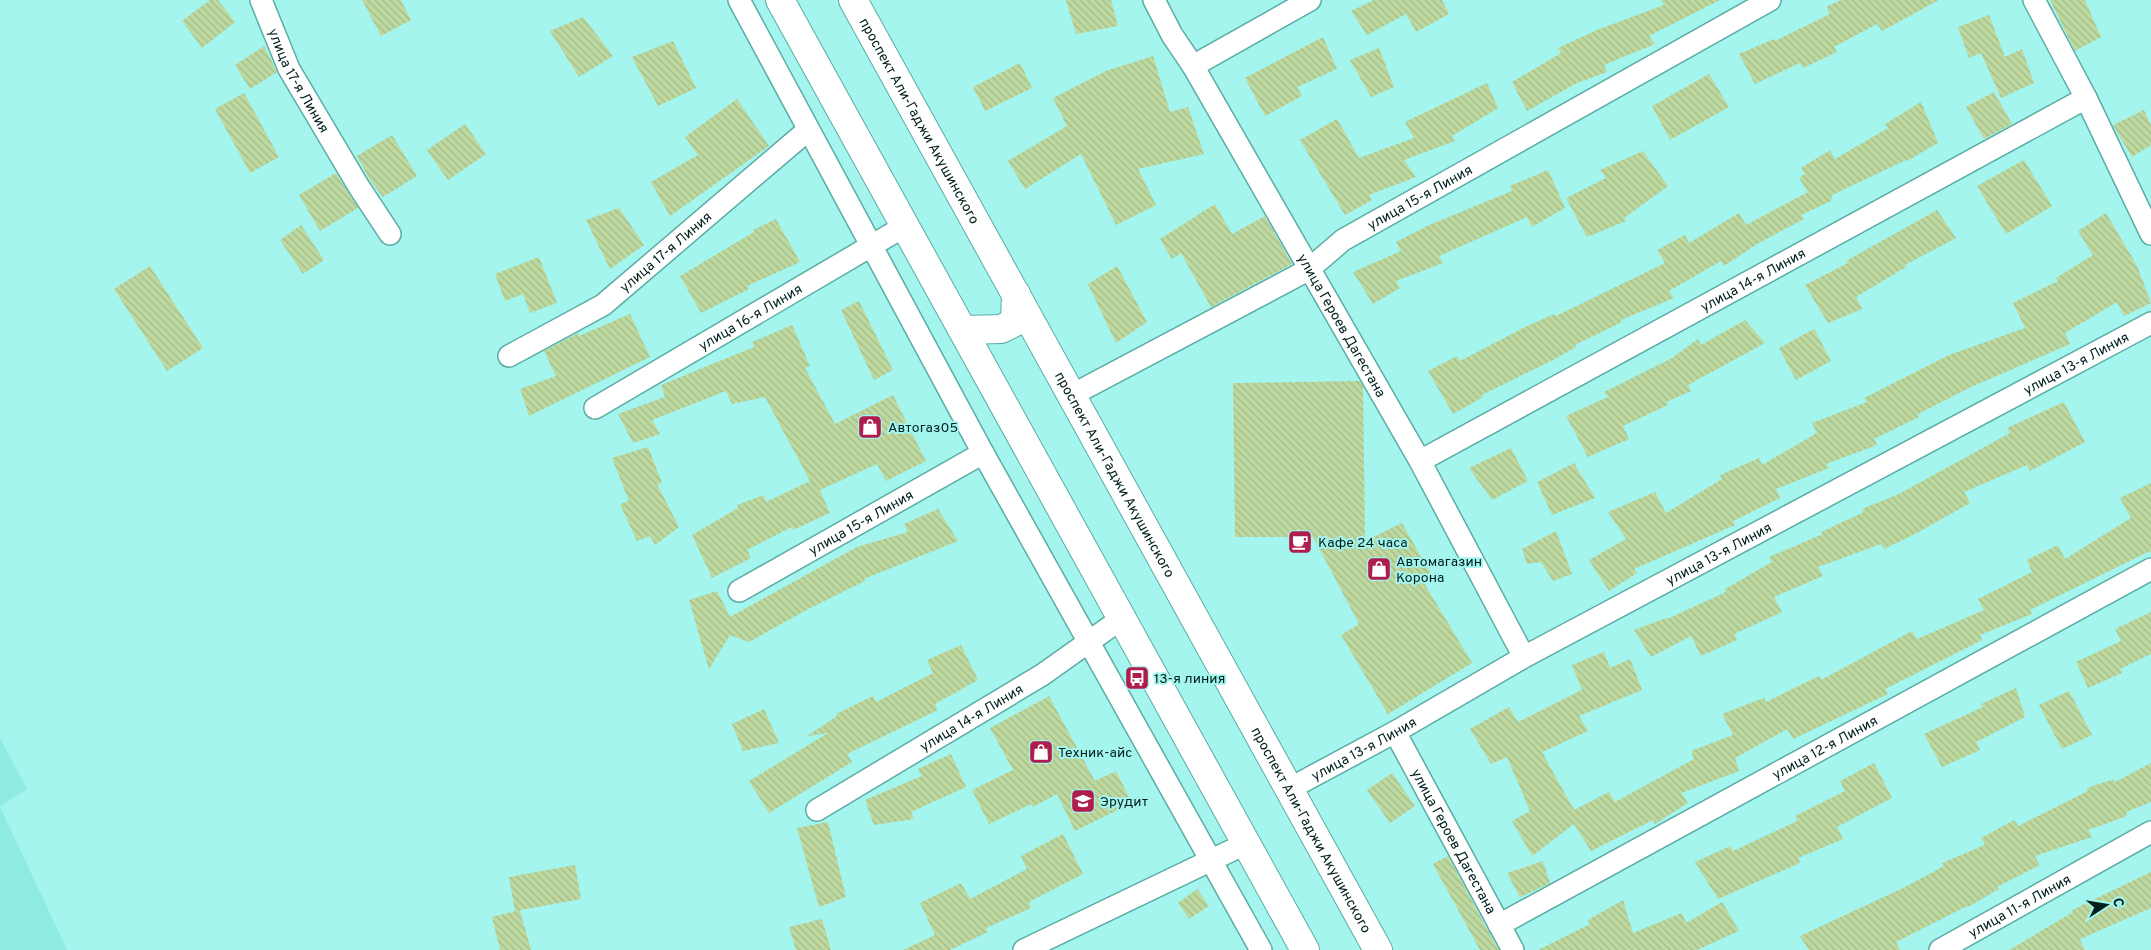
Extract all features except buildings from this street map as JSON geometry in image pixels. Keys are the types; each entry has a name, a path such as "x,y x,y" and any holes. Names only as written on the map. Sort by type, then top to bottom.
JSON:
{"main road":[{"path":"780,0 1305,950"},
{"name":"проспект Али-Гаджи Акушинского","path":"853,0 1378,950"},
{"path":"964,330 1001,329 1015,322 1016,294"}],"street":[{"name":"улица 17-я Линия","path":"261,0 289,69 359,187 390,234"},
{"path":"739,0 870,247 983,453 1261,950"},
{"name":"улица Героев Дагестана","path":"1154,0 1172,35 1193,66 1308,270 1420,461 1524,657"},
{"path":"1193,66 1310,0"},
{"name":"улица 15-я Линия","path":"1072,395 1308,270 1343,240 1770,0"},
{"path":"2034,0 2086,98 2151,234"},
{"name":"улица 14-я Линия","path":"1420,461 2086,98"},
{"name":"улица 17-я Линия","path":"509,356 603,305 808,130"},
{"name":"улица 16-я Линия","path":"595,408 905,226"},
{"name":"улица 13-я Линия","path":"1289,789 1394,732 1524,657 2151,323"},
{"name":"улица 15-я Линия","path":"739,591 983,453"},
{"name":"улица 12-я Линия","path":"1500,925 2151,569"},
{"name":"улица 14-я Линия","path":"817,810 1042,675 1121,619"},
{"name":"улица Героев Дагестана","path":"1394,732 1513,950"},
{"name":"улица 11-я Линия","path":"1940,950 2151,832"},
{"path":"1024,950 1246,844"}],"shaded area":[{"path":"0,738 27,789 0,806"},
{"path":"0,807 67,950 0,950"}],"place":[{"name":"Автогаз05","path":"870,427"},
{"name":"Кафе 24 часа","path":"1300,542"},
{"name":"Автомагазин Корона","path":"1379,569"},
{"name":"13-я линия","path":"1137,678"},
{"name":"Техник-айс","path":"1041,752"},
{"name":"Эрудит","path":"1083,801"}]}
